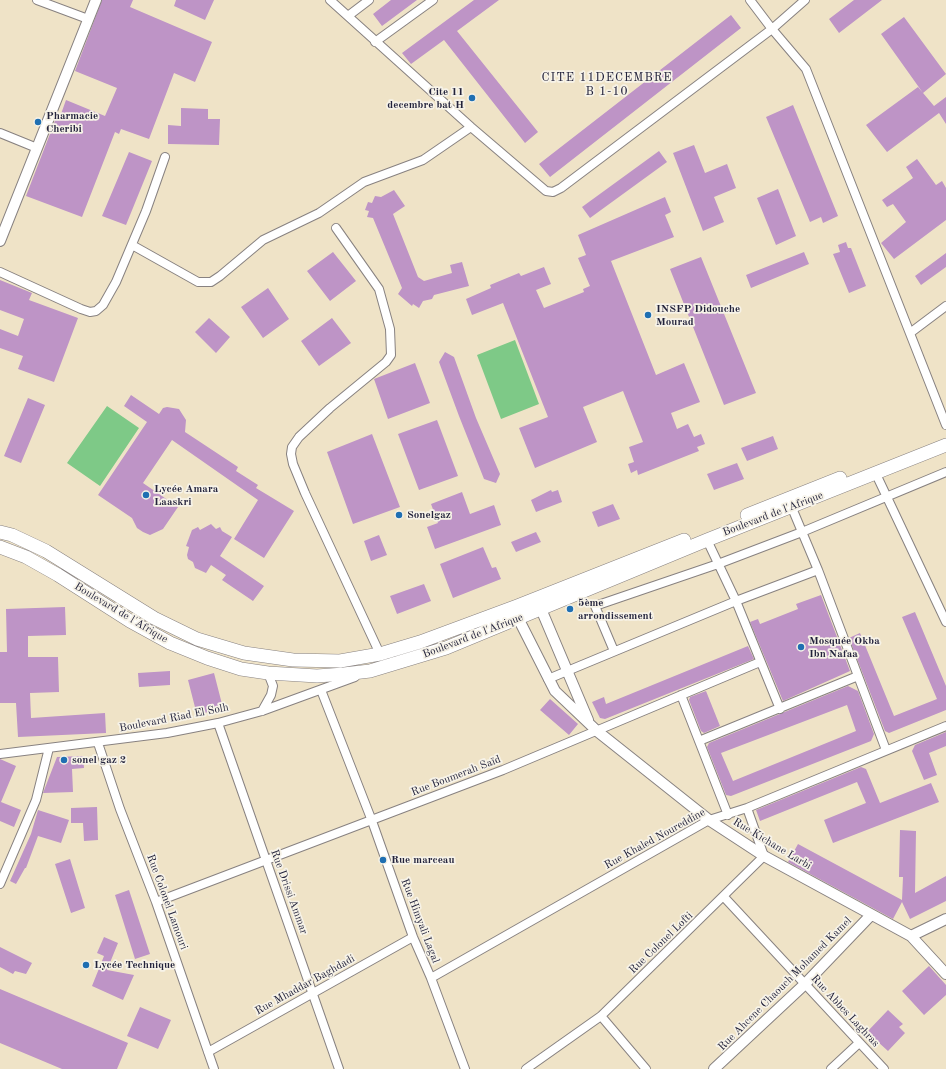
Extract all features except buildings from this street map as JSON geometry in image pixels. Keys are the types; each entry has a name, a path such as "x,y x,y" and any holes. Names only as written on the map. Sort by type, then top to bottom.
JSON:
{"main road":[{"name":"Boulevard de l'Afrique","path":"0,532 12,535 46,551 154,618 210,643 244,653 293,660 340,661 380,654 420,642 517,606 946,436"},
{"name":"Boulevard de l'Afrique","path":"0,547 26,557 58,575 130,621 170,643 241,669 268,673 317,676 370,671 446,648 707,540 792,508 946,445"}],"street":[{"path":"37,0 88,19"},
{"path":"0,241 96,0"},
{"path":"330,0 471,127 546,190 553,192 567,184 772,30 806,0"},
{"path":"348,16 369,0"},
{"path":"375,42 432,0"},
{"path":"750,0 772,30 806,69 946,425"},
{"path":"132,245 198,282 211,282 263,240 319,213 364,182 423,160 471,127"},
{"path":"0,132 37,148"},
{"path":"0,272 81,309 90,312 96,311 103,305 116,282 132,245 164,157"},
{"path":"336,228 379,289 390,329 391,355 386,362 330,408 299,437 292,447 292,464 380,654"},
{"path":"910,333 946,306"},
{"path":"614,651 595,606 718,564 802,532 946,472"},
{"path":"876,474 946,622"},
{"path":"792,508 818,570 886,750"},
{"path":"707,540 736,602 780,709"},
{"path":"548,679 614,651 818,570"},
{"name":"Rue Kichane Larbi","path":"541,609 593,728"},
{"name":"Rue Kichane Larbi","path":"518,618 555,690 593,728 709,820 764,856 911,936 946,974"},
{"name":"Rue Boumerah Saïd","path":"156,902 372,821 593,728 681,695 760,662"},
{"name":"Boulevard Riad El Solh","path":"0,754 98,743 167,733 218,723 262,711 370,671"},
{"path":"262,711 271,695 273,686 268,673"},
{"path":"699,741 858,676"},
{"name":"Rue Himyali Lagal","path":"321,690 372,821 413,938 431,978 465,1069"},
{"path":"681,695 728,815"},
{"name":"Rue Drissi Ammar","path":"218,723 339,1069"},
{"name":"Rue Khaled Noureddine","path":"431,978 709,820 747,808 946,726"},
{"name":"Rue Colonel Lamouri","path":"98,743 120,809 156,902 214,1069"},
{"path":"0,884 36,800 49,748"},
{"path":"747,808 764,856"},
{"name":"Rue Colonel Lofti","path":"526,1069 601,1016 724,897 764,856"},
{"name":"Rue Abbes Laghras","path":"724,897 884,1069"},
{"name":"Rue Ahcene Chaouch Mohamed Kamel","path":"714,1069 805,984 871,915"},
{"path":"911,936 946,919"},
{"name":"Rue Mhaddar Baghdadi","path":"208,1052 413,938"},
{"path":"601,1016 646,1069"},
{"path":"831,1069 859,1043"}],"green space":[{"path":"515,340 539,404 501,419 477,355"},
{"path":"107,406 139,428 100,486 67,463"}],"place":[{"name":"Cite 11 decembre bat H","path":"472,98"},
{"name":"Pharmacie Cheribi","path":"38,122"},
{"name":"INSFP Didouche Mourad","path":"648,315"},
{"name":"Lycée Amara Laaskri","path":"146,495"},
{"name":"Sonelgaz","path":"399,515"},
{"name":"5ème arrondissement","path":"570,609"},
{"name":"Mosquée Okba Ibn Nafaa","path":"801,647"},
{"name":"sonel gaz 2","path":"64,760"},
{"name":"Rue marceau","path":"383,860"},
{"name":"Lycée Technique","path":"86,965"}],"district":[{"name":"CITE 11DECEMBRE B 1-10","path":"607,85"}]}
